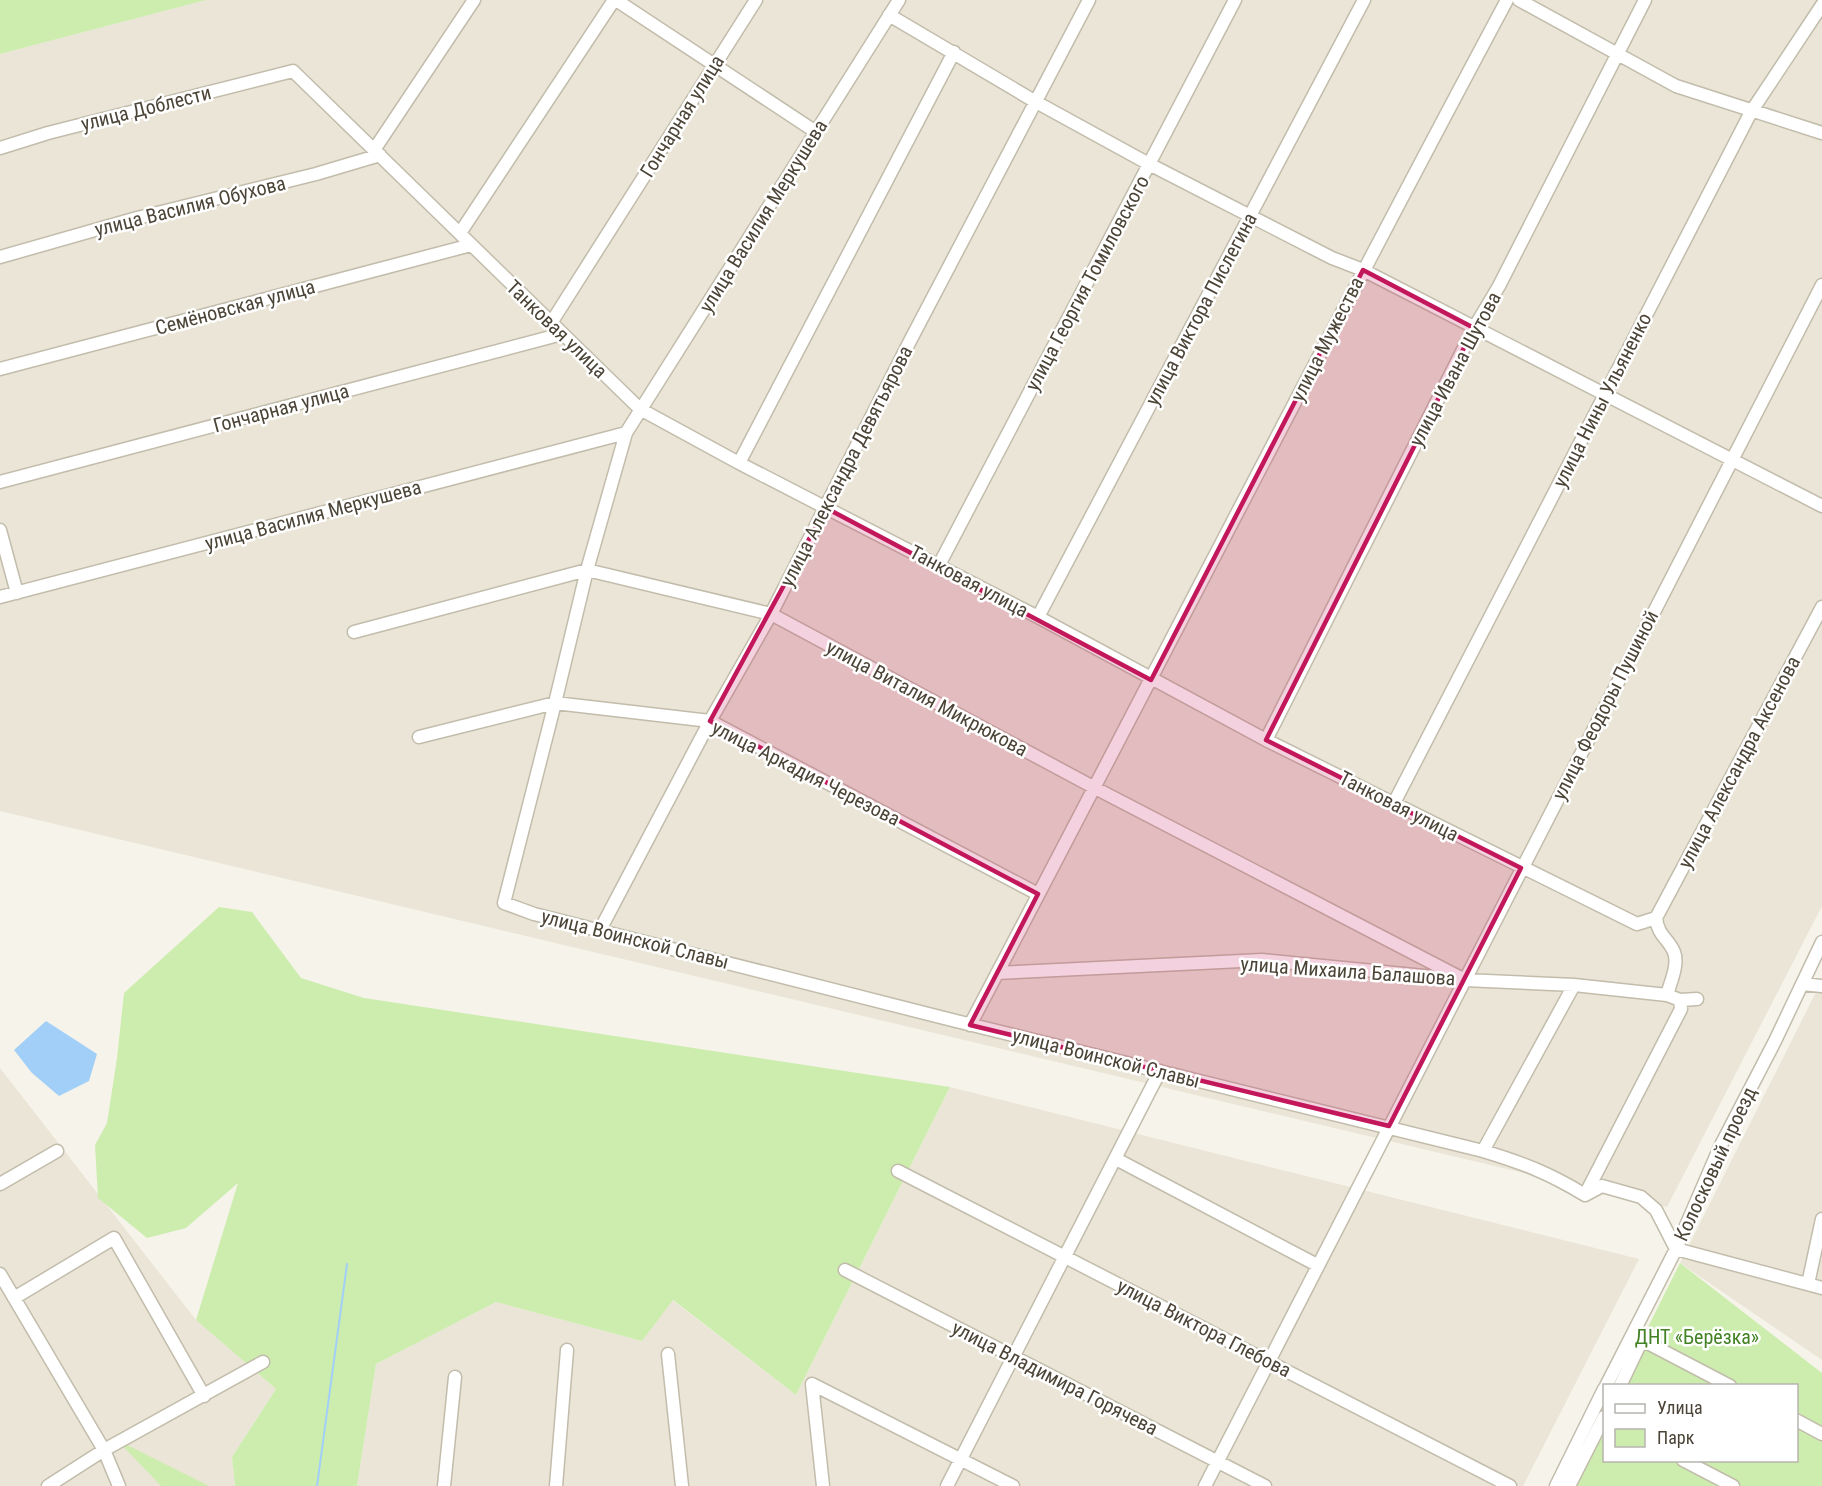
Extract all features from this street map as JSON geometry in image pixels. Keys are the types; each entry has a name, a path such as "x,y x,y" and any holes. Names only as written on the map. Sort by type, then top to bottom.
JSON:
{"street":[{"path":"377,152 474,0"},
{"path":"460,233 615,0 816,132"},
{"name":"Гончарная улица","path":"551,323 756,0"},
{"name":"улица Василия Меркушева","path":"504,903 587,570 626,433 899,0"},
{"name":"улица Александра Девятьярова","path":"600,930 710,721 771,614 910,341 1089,0"},
{"name":"улица Георгия Томиловского","path":"939,565 1235,0"},
{"name":"улица Виктора Пислегина","path":"1038,617 1364,0"},
{"name":"улица Мужества","path":"970,1024 1095,788 1362,270 1507,0"},
{"path":"1519,0 1676,86 1822,133"},
{"name":"улица Ивана Шутова","path":"1266,740 1473,328 1499,286 1645,0"},
{"name":"улица Нины Ульяненко","path":"1394,802 1751,111 1822,5"},
{"path":"889,15 1036,102 1149,164 1332,258 1362,270 1605,393 1822,506"},
{"path":"739,463 954,52"},
{"name":"Танковая улица","path":"293,71 640,410 1038,617 1266,740 1394,802 1521,868 1637,924 1656,918"},
{"name":"улица Доблести","path":"0,148 48,133 293,71"},
{"name":"улица Василия Обухова","path":"0,257 137,218 316,174 377,152"},
{"name":"Семёновская улица","path":"0,369 471,245"},
{"name":"улица Феодоры Пушиной","path":"1205,1486 1822,285"},
{"name":"Гончарная улица","path":"0,482 562,334"},
{"name":"улица Василия Меркушева","path":"0,597 626,433"},
{"path":"0,530 17,593"},
{"name":"улица Виталия Микрюкова","path":"354,632 587,570 771,614 1095,788 1465,980"},
{"name":"улица Александра Аксенова","path":"1656,918 1822,606"},
{"name":"улица Аркадия Черезова","path":"419,737 555,703 710,721 1038,894"},
{"name":"улица Воинской Славы","path":"504,903 534,914 1483,1151 1529,1165 1556,1177 1585,1195"},
{"path":"1656,918 1657,930 1674,952 1676,964 1667,995"},
{"name":"Колосковый проезд","path":"1607,1384 1676,1249 1720,1147 1822,942"},
{"name":"улица Михаила Балашова","path":"997,973 1262,960 1465,980 1574,985 1667,995 1680,1000 1697,999"},
{"path":"1802,984 1822,986"},
{"path":"1483,1151 1574,985"},
{"path":"1585,1195 1682,1009 1680,1000"},
{"path":"947,1486 1160,1071"},
{"path":"0,1184 57,1151"},
{"path":"1116,1159 1317,1265"},
{"name":"улица Виктора Глебова","path":"898,1171 1510,1486"},
{"path":"1585,1195 1602,1186 1641,1197 1656,1210 1676,1249 1822,1288"},
{"path":"1808,1284 1822,1219"},
{"path":"14,1298 114,1238 204,1396"},
{"name":"улица Владимира Горячева","path":"846,1270 1265,1486"},
{"path":"0,1274 104,1450 119,1486"},
{"path":"1621,1384 1642,1340 1726,1384"},
{"path":"556,1486 567,1350"},
{"path":"668,1354 682,1486"},
{"path":"48,1486 104,1450 263,1362"},
{"path":"444,1486 455,1377"},
{"path":"823,1486 812,1383 1013,1486"},
{"name":"Колосковый проезд","path":"1556,1486 1603,1391"},
{"path":"1569,1486 1603,1421"},
{"path":"1798,1421 1822,1434"},
{"path":"1685,1462 1733,1486"}],"highlighted area":[{"path":"1363,270 1474,328 1266,740 1521,868 1389,1126 970,1025 1038,894 710,721 826,508 1151,680"}],"shaded area":[{"path":"206,0 1822,0 1822,906 1667,1207 0,811 0,54"},
{"path":"1822,980 1822,1360 1680,1263"},
{"path":"0,1068 196,1320 276,1389 232,1457 235,1486 0,1486"},
{"path":"950,1087 1639,1259 1523,1486 357,1486 376,1364 496,1302 642,1341 672,1300 796,1395"}],"green space":[{"path":"0,0 206,0 0,54"},
{"path":"219,907 252,912 301,978 364,998 950,1087 796,1395 673,1300 642,1341 496,1302 376,1364 357,1486 235,1486 232,1457 276,1389 196,1320 238,1183 186,1228 147,1238 98,1198 95,1145 107,1123 124,993"},
{"name":"ДНТ «Берёзка»","path":"1680,1263 1822,1373 1822,1486 1568,1486 1603,1416 1603,1462 1798,1462 1798,1384 1620,1384"},
{"path":"117,1440 209,1486 161,1486"}],"water":[{"path":"46,1021 97,1054 89,1081 59,1096 32,1073 14,1050"}],"waterway":[{"path":"317,1486 347,1264"}]}
